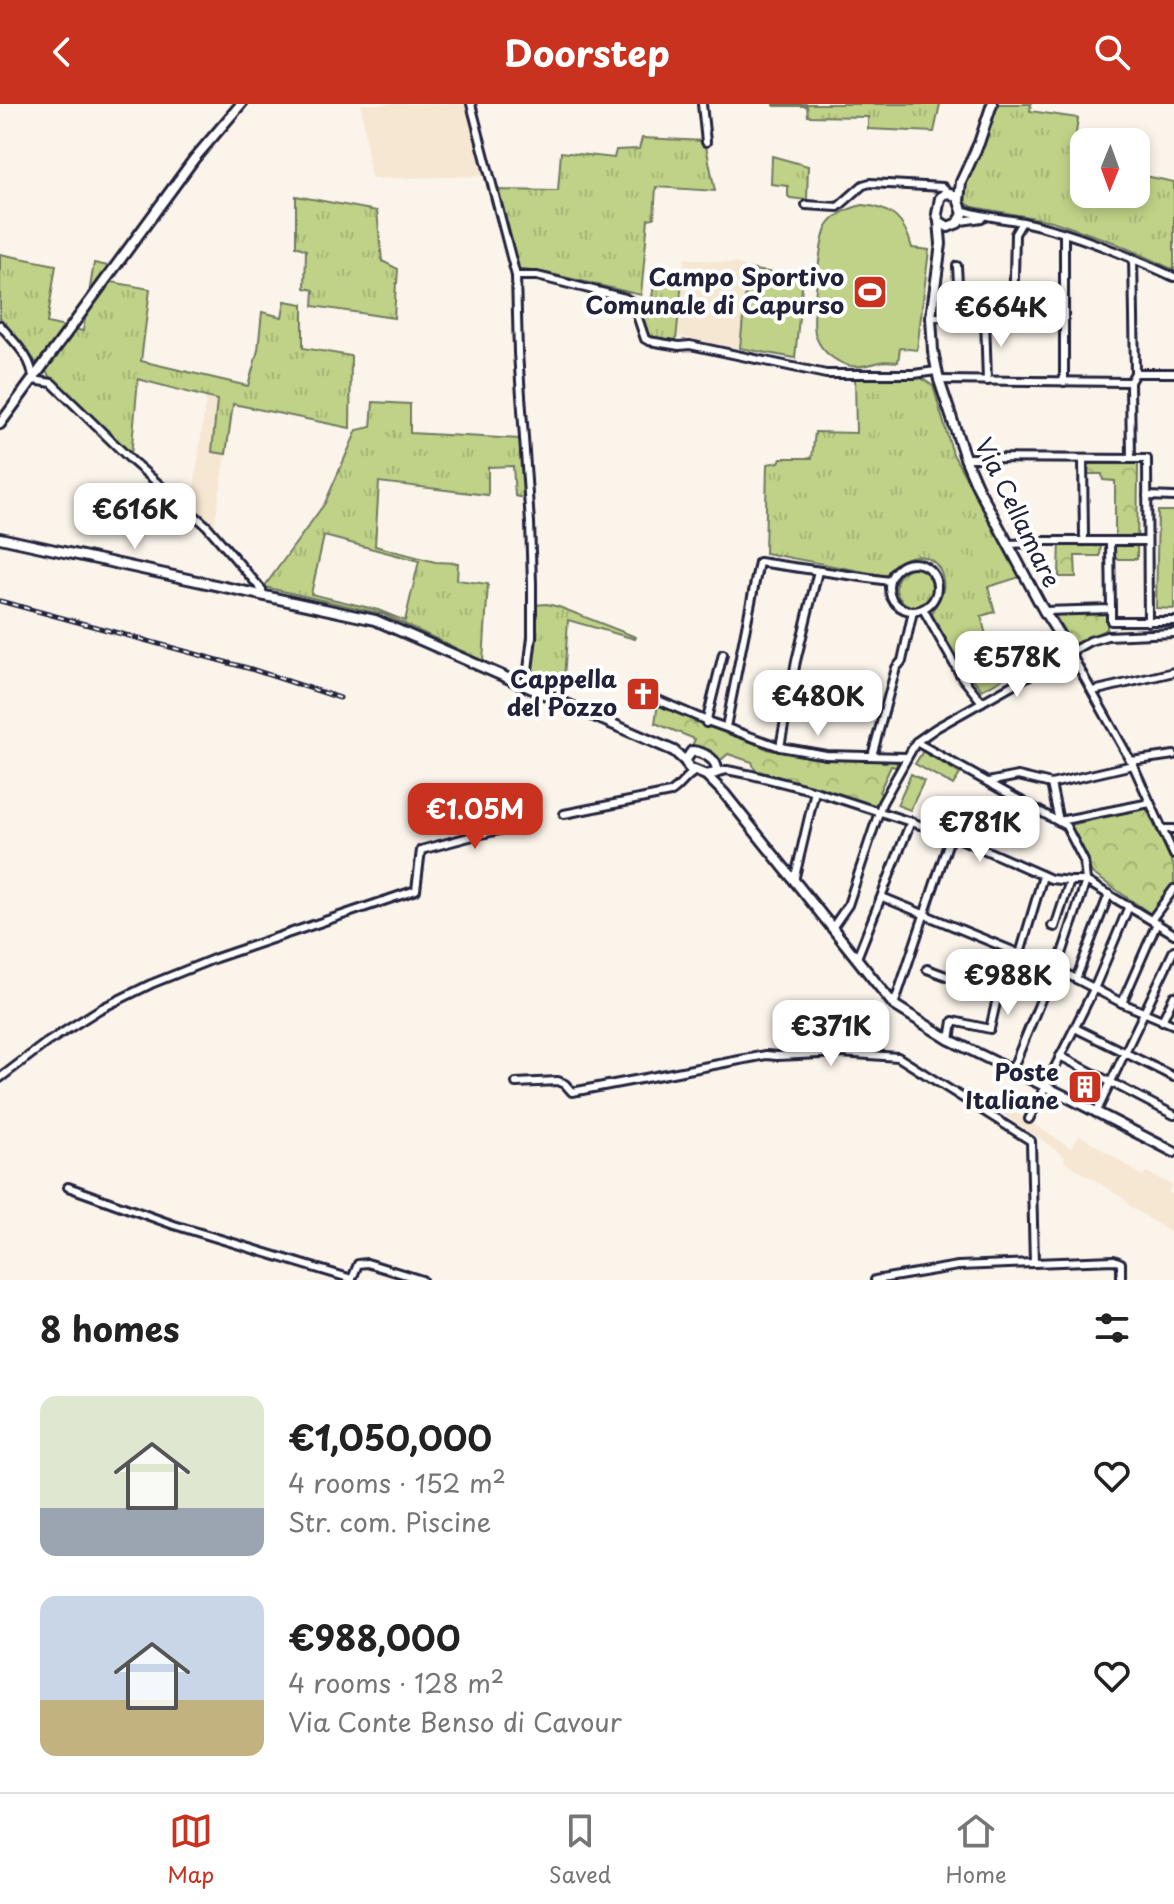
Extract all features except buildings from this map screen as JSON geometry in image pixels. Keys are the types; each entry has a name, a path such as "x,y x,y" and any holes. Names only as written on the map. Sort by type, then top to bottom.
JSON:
{"main road":[{"path":"0,424 194,159 241,104"},
{"path":"961,221 961,182 992,104"},
{"path":"945,194 961,182"},
{"path":"945,194 956,196 960,206"},
{"name":"Via Cellamare","path":"945,194 938,204 941,244 931,317 938,376 977,486 1044,611 1070,652"},
{"path":"939,221 952,226"},
{"name":"Via Cellamare","path":"941,244 952,226 961,221"},
{"path":"0,538 375,620 687,759"},
{"path":"687,759 700,752 714,771 724,793 894,1005 950,1040 1174,1152"},
{"path":"687,759 689,768 714,771"}],"street":[{"path":"471,104 516,276 532,583 532,637 526,686"},
{"path":"702,104 706,142"},
{"path":"806,205 838,207 863,185 870,183 943,187 945,194"},
{"path":"960,206 986,217 1022,222 1064,234 1133,258 1174,277"},
{"path":"961,221 986,217"},
{"path":"1013,318 1015,234 1022,222"},
{"path":"1064,234 1064,382"},
{"path":"1131,459 1130,382 1135,373 1133,258"},
{"path":"957,266 960,318"},
{"path":"516,276 537,276 625,298 633,303 645,339 649,341 690,345 826,374 914,374 987,381 1130,382"},
{"path":"931,317 1064,319"},
{"path":"985,318 987,381"},
{"path":"0,325 28,359 33,380 52,383 131,460 207,526 263,595"},
{"path":"28,359 39,361 48,358"},
{"path":"1135,373 1174,373"},
{"path":"965,458 1147,459 1148,622"},
{"path":"1083,460 1084,536"},
{"path":"1147,496 1174,497"},
{"path":"1008,544 1147,541"},
{"path":"1110,543 1111,621 1174,621"},
{"path":"726,727 759,562 889,581"},
{"path":"914,562 929,568 937,582 938,590 930,605 923,609 906,610 890,596 889,581 905,563 914,562"},
{"path":"780,747 796,661 818,571"},
{"path":"923,609 961,676 982,702"},
{"path":"1044,611 1111,609"},
{"path":"872,756 896,668 902,661 913,611"},
{"path":"832,928 848,905 878,811 916,742 1090,641 1107,636 1174,633"},
{"path":"1070,652 1132,763 1174,855"},
{"path":"706,722 723,654"},
{"path":"1093,691 1174,672"},
{"path":"658,700 706,722 780,747 826,755 906,757"},
{"path":"916,742 1059,821 1066,826 1084,861 1086,881 1056,969 1012,1070"},
{"path":"987,783 1018,776 1051,784 1174,755"},
{"path":"679,784 687,759"},
{"path":"564,814 670,793 696,771"},
{"path":"714,771 752,775 815,791 951,835 1051,879 1086,881 1174,934"},
{"path":"1051,784 1059,821"},
{"path":"794,881 815,791"},
{"path":"1059,821 1150,803"},
{"path":"857,958 911,821"},
{"path":"0,1078 46,1043 100,1009 151,984 216,958 416,890 421,850 522,825"},
{"path":"1162,829 1174,829"},
{"path":"894,1005 951,835"},
{"path":"1020,954 1043,876"},
{"path":"1052,926 1055,927 1070,881"},
{"path":"1122,1003 1154,921 1174,889"},
{"path":"1076,979 1109,894"},
{"path":"882,897 1056,969 1122,1003 1174,1025"},
{"path":"1029,1119 1094,989 1129,906"},
{"path":"950,1040 953,1021 990,1029 1008,950"},
{"path":"1096,1113 1174,950"},
{"path":"927,969 998,995"},
{"path":"1162,1021 1174,996"},
{"path":"1075,1028 1174,1077"},
{"path":"516,1083 558,1081 572,1092 766,1055 841,1053 898,1057 1031,1141 1034,1263"},
{"path":"1060,1056 1174,1115"},
{"path":"68,1187 174,1225 351,1279 358,1264 367,1263 422,1280"},
{"path":"875,1280 958,1266 1114,1260 1121,1263 1121,1280"}],"shaded area":[{"path":"361,104 469,104 487,176 371,179"},
{"path":"685,258 740,264 748,269 740,348 676,336"},
{"path":"206,398 217,400 212,452 226,454 214,528 192,505"},
{"path":"987,1094 1071,1148 1080,1135 1143,1176 1146,1172 1172,1185 1168,1192 1174,1195 1174,1235 1064,1161 1065,1157 983,1101"}],"green space":[{"path":"774,104 940,104 934,132 868,129 868,117 808,116 807,106"},
{"path":"998,104 1031,104 1030,111 1078,118 1077,128 1070,128 1070,208 1150,208 1150,177 1174,182 1174,270 1113,242 1052,221 973,207 966,203 964,190"},
{"path":"642,138 705,141 715,191 656,187 654,218 648,219 641,295 516,269 495,190 558,191 561,152 614,158 616,150 639,149"},
{"path":"772,156 808,166 807,200 790,198 788,186 771,184"},
{"path":"296,196 377,211 382,261 398,269 394,318 313,306 314,290 305,288 306,250 296,246"},
{"name":"Campo Sportivo Comunale di Capurso","path":"863,205 882,209 896,217 912,248 929,250 917,350 900,348 898,362 853,366 834,359 818,342 814,324 815,296 821,247 827,227 843,212"},
{"path":"0,254 56,265 47,323 83,331 94,263 108,266 106,281 150,289 141,361 248,386 258,350 262,312 282,317 285,301 303,304 303,348 351,356 350,428 233,404 226,454 212,452 217,400 138,379 131,456 35,361 0,318"},
{"path":"748,269 803,277 795,358 740,348"},
{"path":"655,278 682,281 676,340 648,334 639,315 649,317"},
{"path":"855,378 921,378 933,386 953,454 1020,577 988,587 995,612 981,616 990,650 1007,645 1015,657 1058,644 1060,647 982,690 961,664 932,616 943,586 940,570 934,562 918,556 909,557 892,567 886,576 765,553 767,464 779,462 781,458 812,458 815,432 856,433"},
{"path":"373,402 410,404 410,433 520,439 524,498 515,496 513,466 488,467 488,495 379,482 375,546 435,562 458,563 457,580 488,584 483,661 383,614 264,587 325,503 357,430 371,427","holes":["324,536 419,561 405,621 378,610 311,594"]},
{"path":"1087,464 1138,464 1137,559 1114,559 1113,543 1101,544 1100,556 1075,556 1076,577 1059,577 1060,537 1115,538 1115,481 1103,480 1102,474 1087,474"},
{"path":"1158,511 1174,511 1174,609 1156,608"},
{"path":"915,568 928,574 934,587 928,600 915,606 902,600 896,587 902,574"},
{"path":"547,604 636,637 568,620 563,694 528,681 533,605"},
{"path":"1107,614 1107,629 1073,646 1055,615"},
{"path":"658,703 770,750 831,760 895,759 897,764 896,767 891,766 879,792 883,795 879,803 872,806 755,770 752,762 728,754 721,760 701,749 691,748 695,739 655,723"},
{"path":"923,751 960,774 953,785 915,764"},
{"path":"911,774 924,781 910,810 897,805"},
{"path":"1146,808 1174,866 1174,883 1151,914 1092,873 1070,825"}],"railway":[{"path":"0,601 251,669 340,698"}],"place":[{"name":"Campo Sportivo Comunale di Capurso","path":"870,292"},
{"name":"Cappella del Pozzo","path":"643,694"},
{"name":"Poste Italiane","path":"1085,1087"}]}
